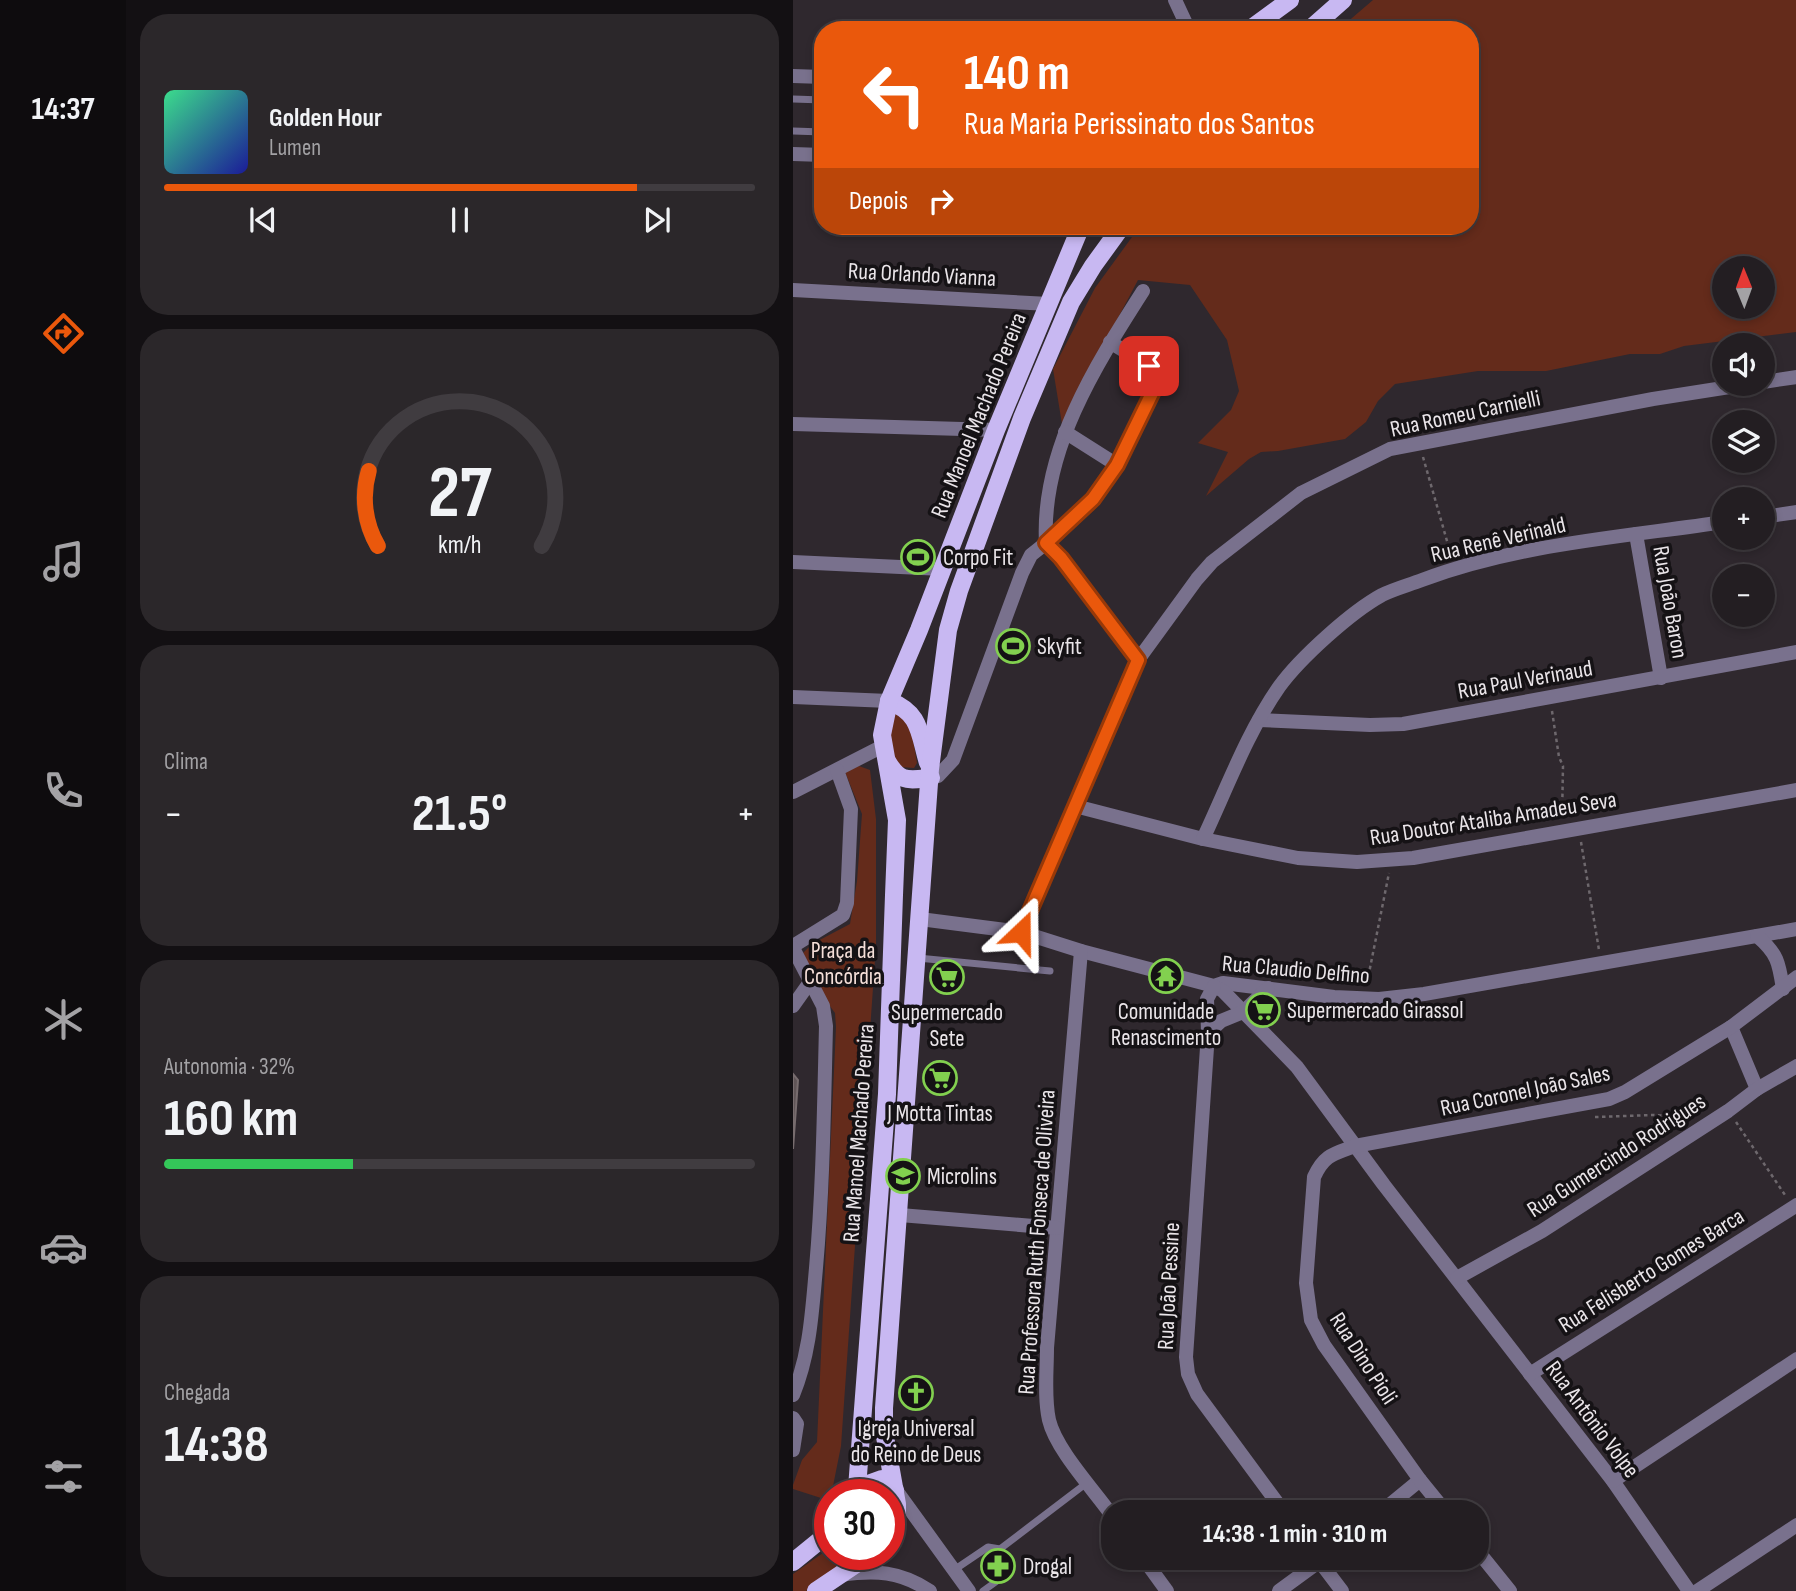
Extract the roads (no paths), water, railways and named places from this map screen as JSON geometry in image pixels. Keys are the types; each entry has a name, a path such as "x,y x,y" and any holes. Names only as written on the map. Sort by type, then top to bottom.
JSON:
{"main road":[{"path":"1261,21 1290,0"},
{"path":"1319,21 1343,0"},
{"name":"Rua Manoel Machado Pereira","path":"856,1479 887,1094 897,820 882,735 889,701 996,430 1078,235"},
{"name":"Rua Manoel Machado Pereira","path":"893,1479 884,1431 884,1408 930,774 948,630 959,591 1022,418 1071,302 1115,235"},
{"path":"885,754 895,775 908,780 930,774 913,715 905,707 889,701"},
{"path":"894,895 901,909 920,919"},
{"path":"793,1562 814,1545"},
{"path":"816,1591 846,1570"}],"street":[{"path":"1175,0 1185,21"},
{"path":"793,76 814,77"},
{"path":"793,154 814,155"},
{"name":"Rua Orlando Vianna","path":"793,290 1049,304"},
{"path":"1138,660 1061,558 1046,543 1046,505 1065,432 1110,342 1143,291"},
{"path":"930,774 938,776 953,760 1031,555 1093,499 1117,465 1158,381 1155,370 1110,342"},
{"path":"1775,380 1796,377"},
{"name":"Rua Romeu Carnielli","path":"1021,932 1138,660 1212,562 1301,493 1390,449 1712,390"},
{"path":"793,424 996,430"},
{"path":"1065,432 1117,465"},
{"path":"1775,515 1796,512"},
{"name":"Rua Renê Verinald","path":"1203,839 1259,720 1280,686 1350,618 1382,595 1455,568 1523,553 1712,524"},
{"name":"Rua João Baron","path":"1636,534 1661,678"},
{"path":"793,562 943,569"},
{"name":"Rua Paul Verinaud","path":"1259,720 1403,724 1796,652"},
{"path":"793,697 889,701"},
{"path":"793,792 837,770 885,754"},
{"path":"793,947 843,915 847,903 851,808 837,770"},
{"name":"Rua Doutor Ataliba Amadeu Seva","path":"1075,806 1203,839 1298,858 1357,862 1413,858 1796,790"},
{"name":"Rua Claudio Delfino","path":"920,919 1021,932 1081,951 1214,985 1365,998 1424,993 1796,929"},
{"path":"1757,936 1772,950 1779,962 1783,989"},
{"name":"Rua Manoel Machado Pereira","path":"793,947 823,1006 826,1026 820,1221 811,1324 804,1369 793,1395"},
{"name":"Rua Professora Ruth Fonseca de Oliveira","path":"1081,951 1047,1348 1046,1398 1050,1422 1058,1441 1101,1500"},
{"name":"Rua Coronel João Sales","path":"1355,1146 1609,1099 1731,1027 1796,977"},
{"path":"793,1006 810,982"},
{"path":"1214,985 1223,991 1296,1067 1457,1278"},
{"name":"Rua João Pessine","path":"1214,985 1207,999 1208,1033 1187,1374 1197,1394 1275,1500"},
{"path":"1208,1033 1221,1021 1243,1012 1268,988"},
{"path":"1731,1027 1757,1088"},
{"name":"Rua Gumercindo Rodrigues","path":"1457,1278 1542,1231 1728,1111 1757,1088 1796,1066"},
{"name":"Rua Dino Pioli","path":"1355,1146 1328,1156 1320,1163 1314,1177 1306,1283 1311,1320 1324,1345 1436,1500"},
{"name":"Rua Felisberto Gomes Barca","path":"1530,1374 1795,1206"},
{"path":"900,1215 1057,1228"},
{"name":"Rua Antônio Volpe","path":"1457,1278 1613,1481 1689,1591"},
{"path":"1613,1481 1796,1359"},
{"path":"793,1418 797,1424 793,1450"},
{"path":"1395,1500 1420,1480"},
{"path":"905,1504 969,1591"},
{"path":"1697,1591 1796,1525"},
{"path":"1489,1565 1510,1591"},
{"path":"1152,1570 1167,1591"},
{"path":"1279,1591 1306,1570"},
{"path":"1328,1570 1342,1591"},
{"path":"836,1576 880,1572 918,1583 930,1591"}],"lane":[{"path":"793,99 814,100"},
{"path":"793,131 814,132"},
{"path":"918,958 1050,971"},
{"path":"999,1549 1088,1482"},
{"path":"953,1570 988,1546 995,1546 1008,1562 1008,1573 983,1591"}],"place":[{"name":"Corpo Fit","path":"918,557"},
{"name":"Skyfit","path":"1013,646"},
{"name":"Comunidade Renascimento","path":"1166,976"},
{"name":"Supermercado Sete","path":"947,977"},
{"name":"Supermercado Girassol","path":"1263,1010"},
{"name":"J Motta Tintas","path":"940,1078"},
{"name":"Microlins","path":"903,1176"},
{"name":"Igreja Universal do Reino de Deus","path":"916,1393"},
{"name":"Drogal","path":"998,1566"}],"park label":[{"name":"Praça da Concórdia","path":"843,963"}]}
